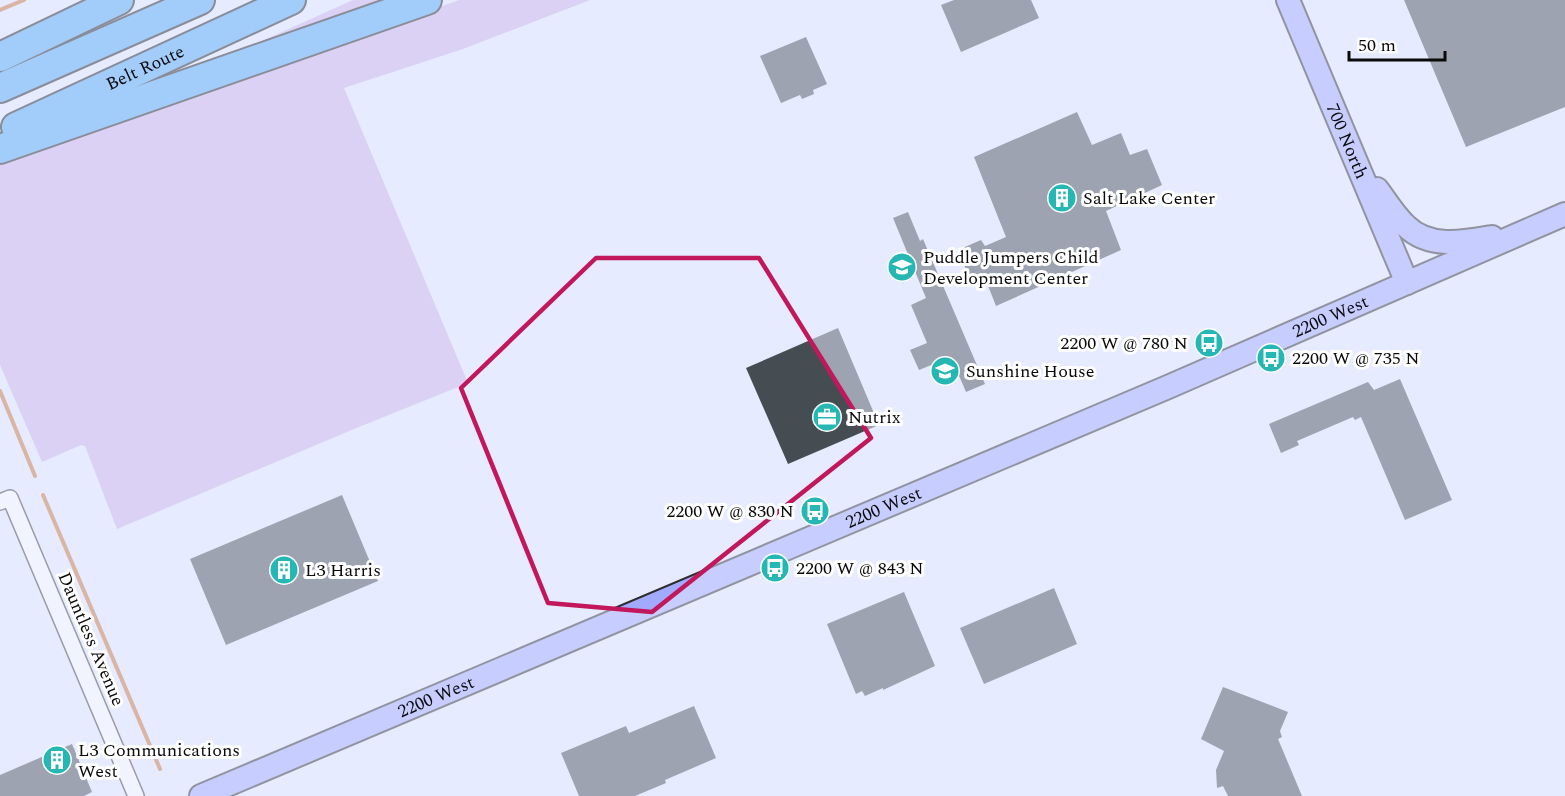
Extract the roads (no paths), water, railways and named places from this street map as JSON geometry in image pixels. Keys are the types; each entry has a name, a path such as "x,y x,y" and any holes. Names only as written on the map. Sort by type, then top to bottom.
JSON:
{"highway":[{"path":"0,57 119,0"},
{"path":"0,88 200,0"},
{"name":"Belt Route","path":"0,134 291,0"},
{"path":"0,149 427,0"}],"street":[{"name":"700 North","path":"1288,0 1407,283"},
{"path":"1357,164 1407,228 1429,239 1455,243 1525,232"},
{"name":"2200 West","path":"201,796 1157,391 1565,214"},
{"name":"Dauntless Avenue","path":"5,500 136,796"}],"waterway":[{"path":"0,10 24,0"},
{"path":"0,391 35,476"},
{"path":"43,495 160,769"}],"place":[{"name":"Salt Lake Center","path":"1062,198"},
{"name":"Puddle Jumpers Child Development Center","path":"902,267"},
{"name":"2200 W @ 780 N","path":"1209,343"},
{"name":"2200 W @ 735 N","path":"1271,358"},
{"name":"Sunshine House","path":"945,371"},
{"name":"Nutrix","path":"827,417"},
{"name":"2200 W @ 830 N","path":"815,511"},
{"name":"2200 W @ 843 N","path":"775,568"},
{"name":"L3 Harris","path":"284,570"},
{"name":"L3 Communications West","path":"57,760"}]}
